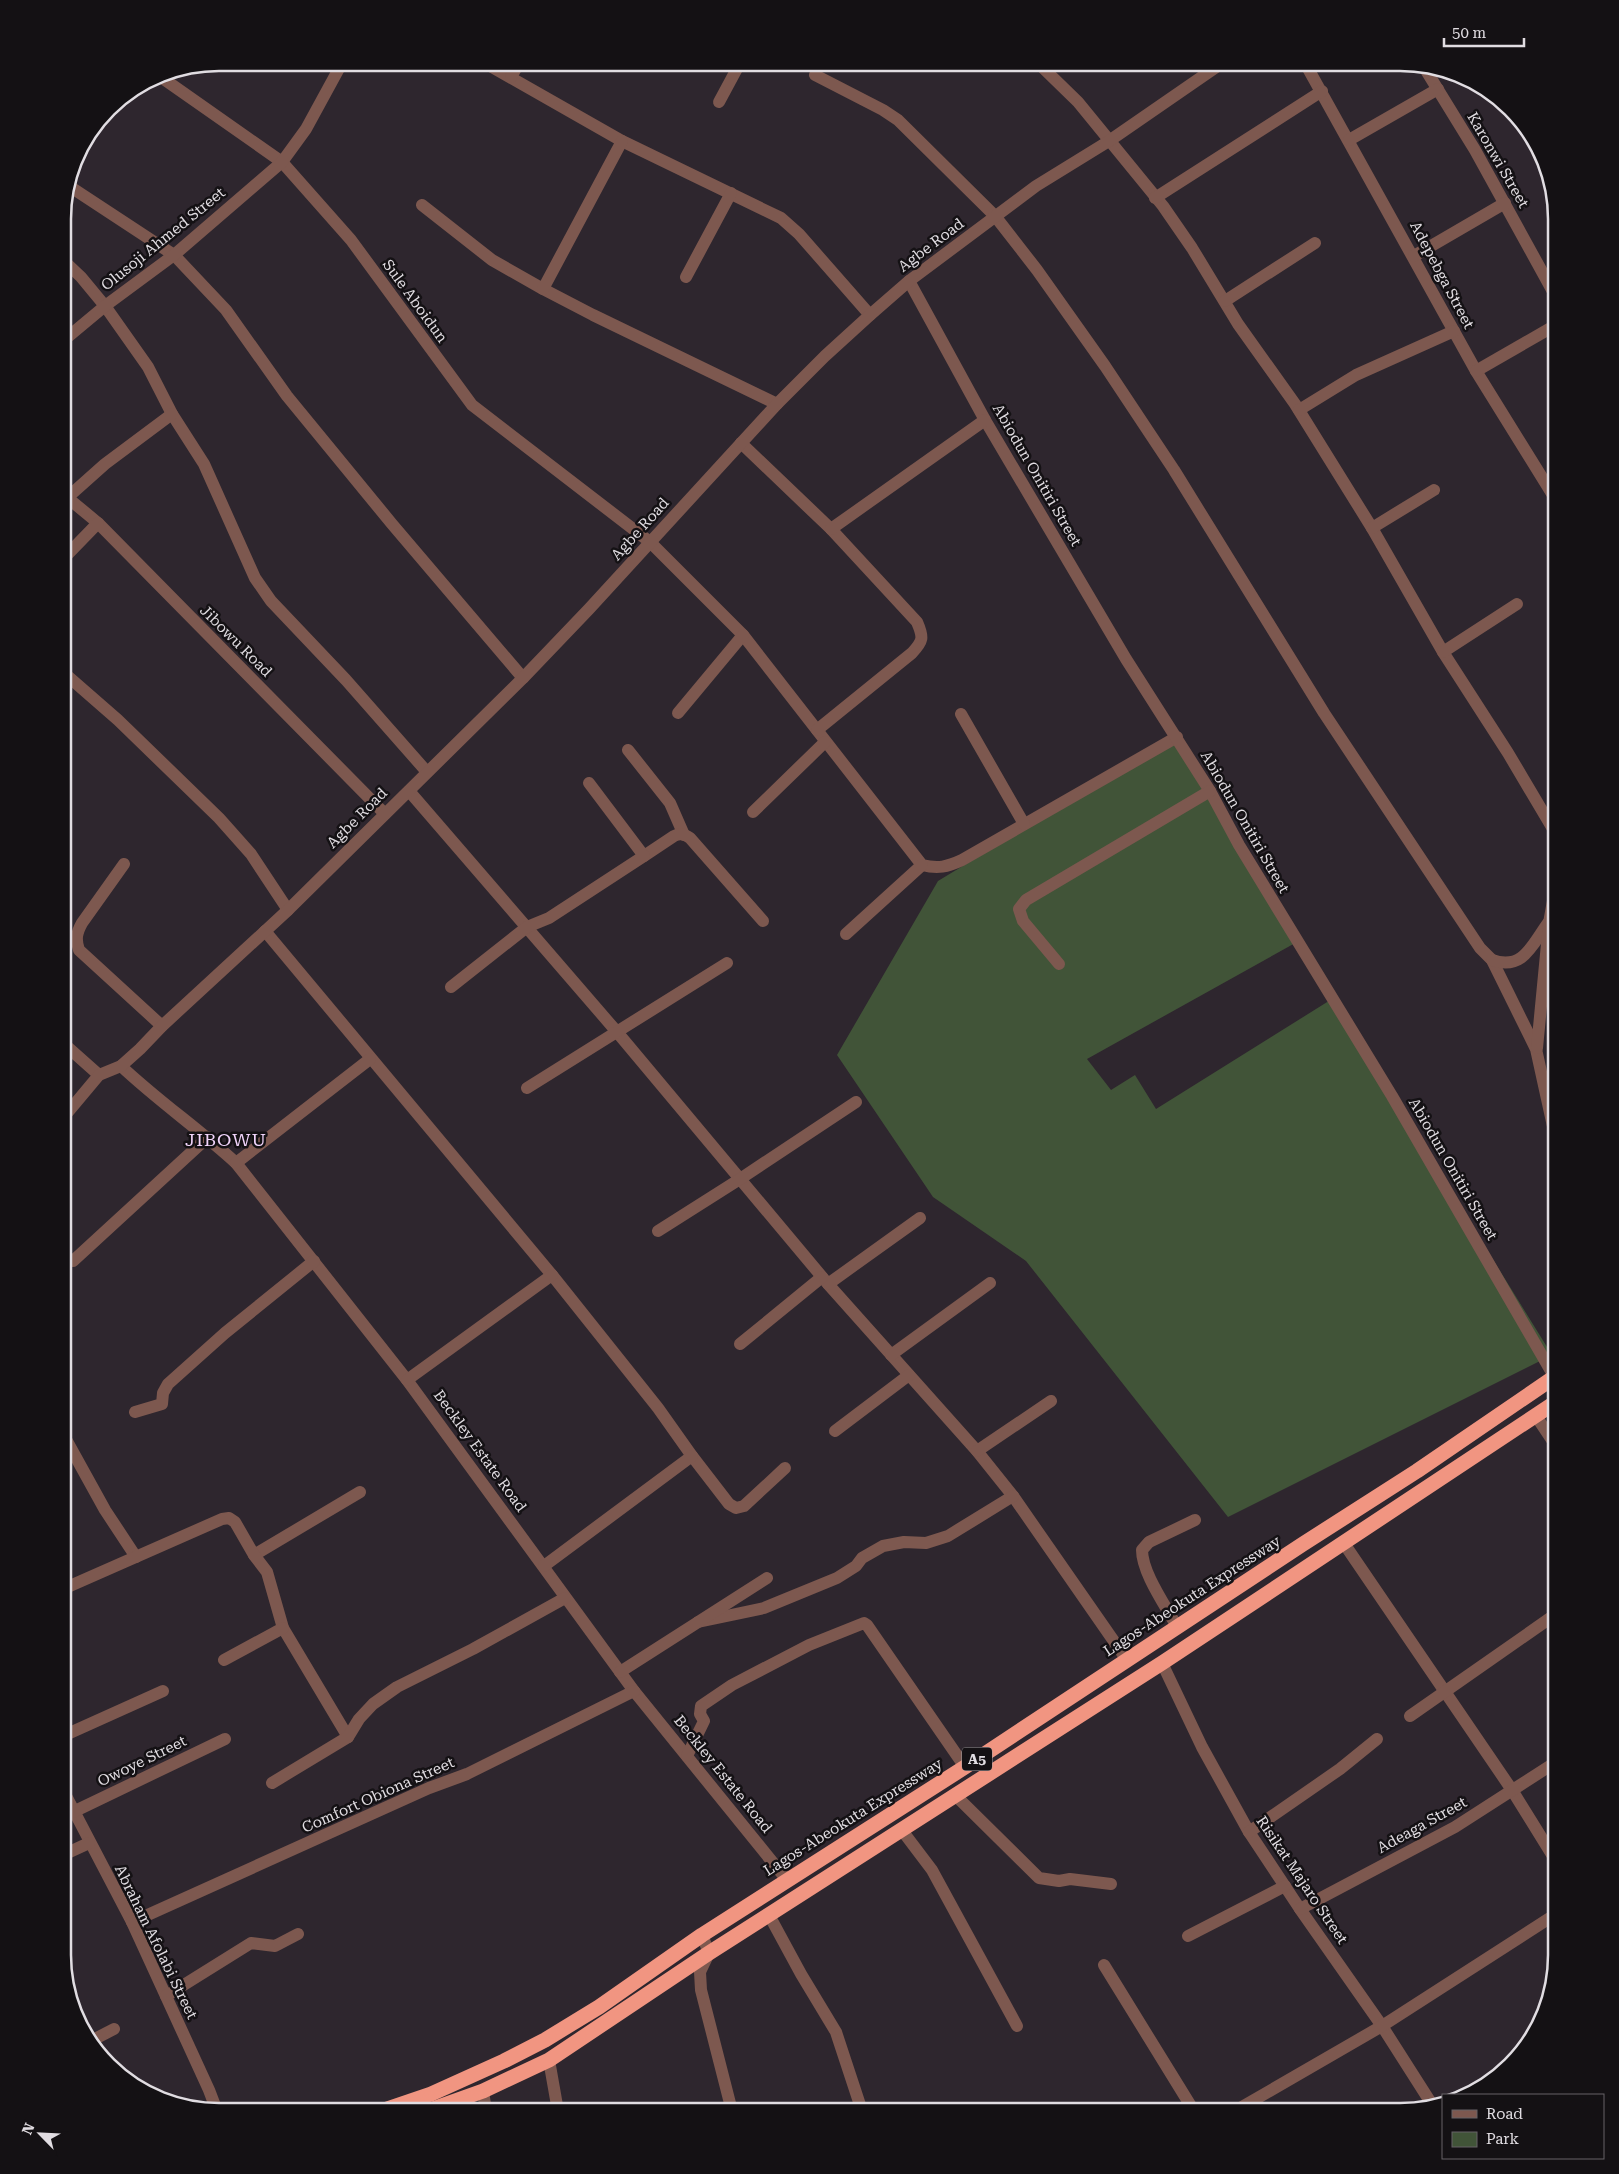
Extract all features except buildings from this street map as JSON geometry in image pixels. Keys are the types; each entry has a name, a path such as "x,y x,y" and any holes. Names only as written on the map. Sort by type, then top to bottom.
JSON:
{"highway":[{"name":"Lagos-Abeokuta Expressway","path":"406,2103 466,2079 545,2040 599,2007 702,1935 965,1767 1417,1471 1548,1382"},
{"name":"A5","path":"451,2103 483,2091 549,2060 709,1953 1162,1662 1548,1408"}],"street":[{"name":"Olusoji Ahmed Street","path":"72,334 105,306 174,255 282,162 306,129 337,72"},
{"path":"502,72 622,140 781,218 790,225 870,315"},
{"path":"511,77 514,72"},
{"path":"719,102 735,72"},
{"path":"1047,72 1078,102 1155,198 1192,248 1225,301 1299,410 1372,528 1443,652 1508,753 1548,820"},
{"name":"Agbe Road","path":"122,1066 162,1026 288,910 522,678 777,404 825,356 909,282 1036,186 1109,140 1209,72"},
{"name":"Adepebga Street","path":"1310,72 1476,371 1548,483"},
{"path":"815,75 884,110 898,120 996,216 1037,270 1174,470 1324,712 1480,948 1492,960 1536,1049 1548,1104"},
{"name":"Karonwi Street","path":"1429,75 1548,283"},
{"name":"Sule Aboidun","path":"166,81 282,162 351,240 472,405 650,542 743,635 922,865"},
{"path":"1349,140 1438,89"},
{"path":"1155,198 1322,91"},
{"path":"543,289 622,140"},
{"path":"75,190 174,255 226,310 299,411 522,678"},
{"path":"686,277 732,193"},
{"path":"1414,256 1504,203"},
{"path":"422,206 492,260 543,289 593,316 777,404"},
{"path":"1225,301 1315,243"},
{"path":"72,268 105,306 148,367 172,414 204,464 255,578 270,601 346,680 427,772"},
{"name":"Abiodun Onitiri Street","path":"909,282 985,420 1126,659 1210,791 1239,846 1392,1096 1548,1363"},
{"path":"1476,371 1548,330"},
{"path":"1299,410 1356,375 1454,332"},
{"path":"72,491 172,414"},
{"path":"831,529 985,420"},
{"path":"741,443 831,529 917,622 923,635 920,645 912,654 817,730"},
{"path":"1372,528 1434,490"},
{"name":"Jibowu Road","path":"72,502 98,524 385,814"},
{"path":"72,550 98,524"},
{"path":"1443,652 1517,604"},
{"path":"678,714 743,635"},
{"path":"72,680 118,720 218,818 251,854 288,910"},
{"path":"961,714 1024,824"},
{"path":"846,934 922,865 936,868 948,867 1177,737"},
{"path":"753,812 825,742"},
{"path":"628,750 670,803 684,835"},
{"path":"589,784 644,856"},
{"path":"409,790 618,1032 825,1280 978,1451 1013,1496 1127,1660"},
{"path":"1059,964 1023,921 1019,909 1026,900 1210,791"},
{"path":"451,987 527,926 549,918 679,834 690,838 763,921"},
{"path":"124,864 82,923 77,932 76,942 79,950 162,1026"},
{"path":"1492,960 1509,964 1522,958 1548,924"},
{"path":"265,931 552,1275 658,1408 729,1504 736,1508 744,1506 785,1468"},
{"path":"1536,1049 1548,933"},
{"path":"527,1088 726,963"},
{"path":"72,1051 99,1075"},
{"path":"236,1163 370,1059"},
{"path":"71,1108 99,1075 122,1066"},
{"name":"Beckley Estate Road","path":"122,1066 155,1097 208,1137 236,1163 407,1380 634,1691 787,1880"},
{"path":"658,1231 740,1180 856,1102"},
{"path":"73,1261 208,1137"},
{"path":"740,1344 825,1280 920,1218"},
{"path":"135,1412 162,1404 163,1393 168,1384 226,1333 314,1261"},
{"path":"407,1380 552,1275"},
{"path":"891,1355 990,1283"},
{"path":"835,1432 909,1375"},
{"path":"978,1451 1051,1401"},
{"path":"1536,1416 1548,1434"},
{"path":"71,1452 105,1510 136,1557"},
{"path":"544,1566 692,1456"},
{"path":"254,1555 360,1492"},
{"path":"698,1622 764,1608 837,1578 856,1566 862,1558 883,1546 904,1542 926,1543 948,1536 1013,1496"},
{"path":"71,1585 222,1519 229,1518 234,1522 267,1572 283,1628 348,1737"},
{"path":"1177,1627 1147,1570 1142,1559 1142,1550 1149,1542 1195,1520"},
{"path":"1343,1542 1512,1790 1548,1848"},
{"path":"620,1672 767,1578"},
{"path":"272,1783 348,1737 359,1719 373,1704 384,1696 565,1598"},
{"path":"1410,1716 1548,1620"},
{"path":"687,1756 704,1721 700,1714 701,1706 709,1700 732,1684 809,1645 864,1624 868,1625 965,1767"},
{"path":"224,1660 283,1628"},
{"name":"Risikat Majaro Street","path":"1162,1662 1202,1747 1249,1832 1300,1910 1382,2026 1428,2100"},
{"path":"71,1732 163,1691"},
{"name":"Comfort Obiona Street","path":"132,1922 429,1788 467,1774 634,1691"},
{"name":"Owoye Street","path":"73,1812 225,1739"},
{"path":"1249,1832 1340,1769 1376,1739"},
{"name":"Adeaga Street","path":"1300,1910 1455,1827 1548,1767"},
{"path":"954,1796 1039,1878 1070,1879 1111,1884"},
{"name":"Abraham Afolabi Street","path":"71,1808 132,1922 214,2102"},
{"path":"901,1830 925,1858 942,1886 1017,2026"},
{"path":"71,1851 89,1843"},
{"path":"1188,1936 1285,1886"},
{"path":"769,1915 836,2032 859,2103"},
{"path":"1250,2103 1382,2026 1548,1919"},
{"path":"166,1996 251,1944 275,1946 298,1934"},
{"path":"702,1935 709,1953 700,1972 701,1990 730,2103"},
{"path":"1104,1965 1188,2103"},
{"path":"97,2038 114,2029"},
{"path":"549,2060 556,2103"},
{"path":"483,2091 485,2103"}],"green space":[{"path":"1172,739 1297,942 1087,1059 1111,1090 1135,1075 1156,1109 1332,999 1548,1349 1548,1357 1228,1517 1026,1261 933,1197 837,1055 938,881"}],"district":[{"name":"JIBOWU","path":"226,1139"}]}
